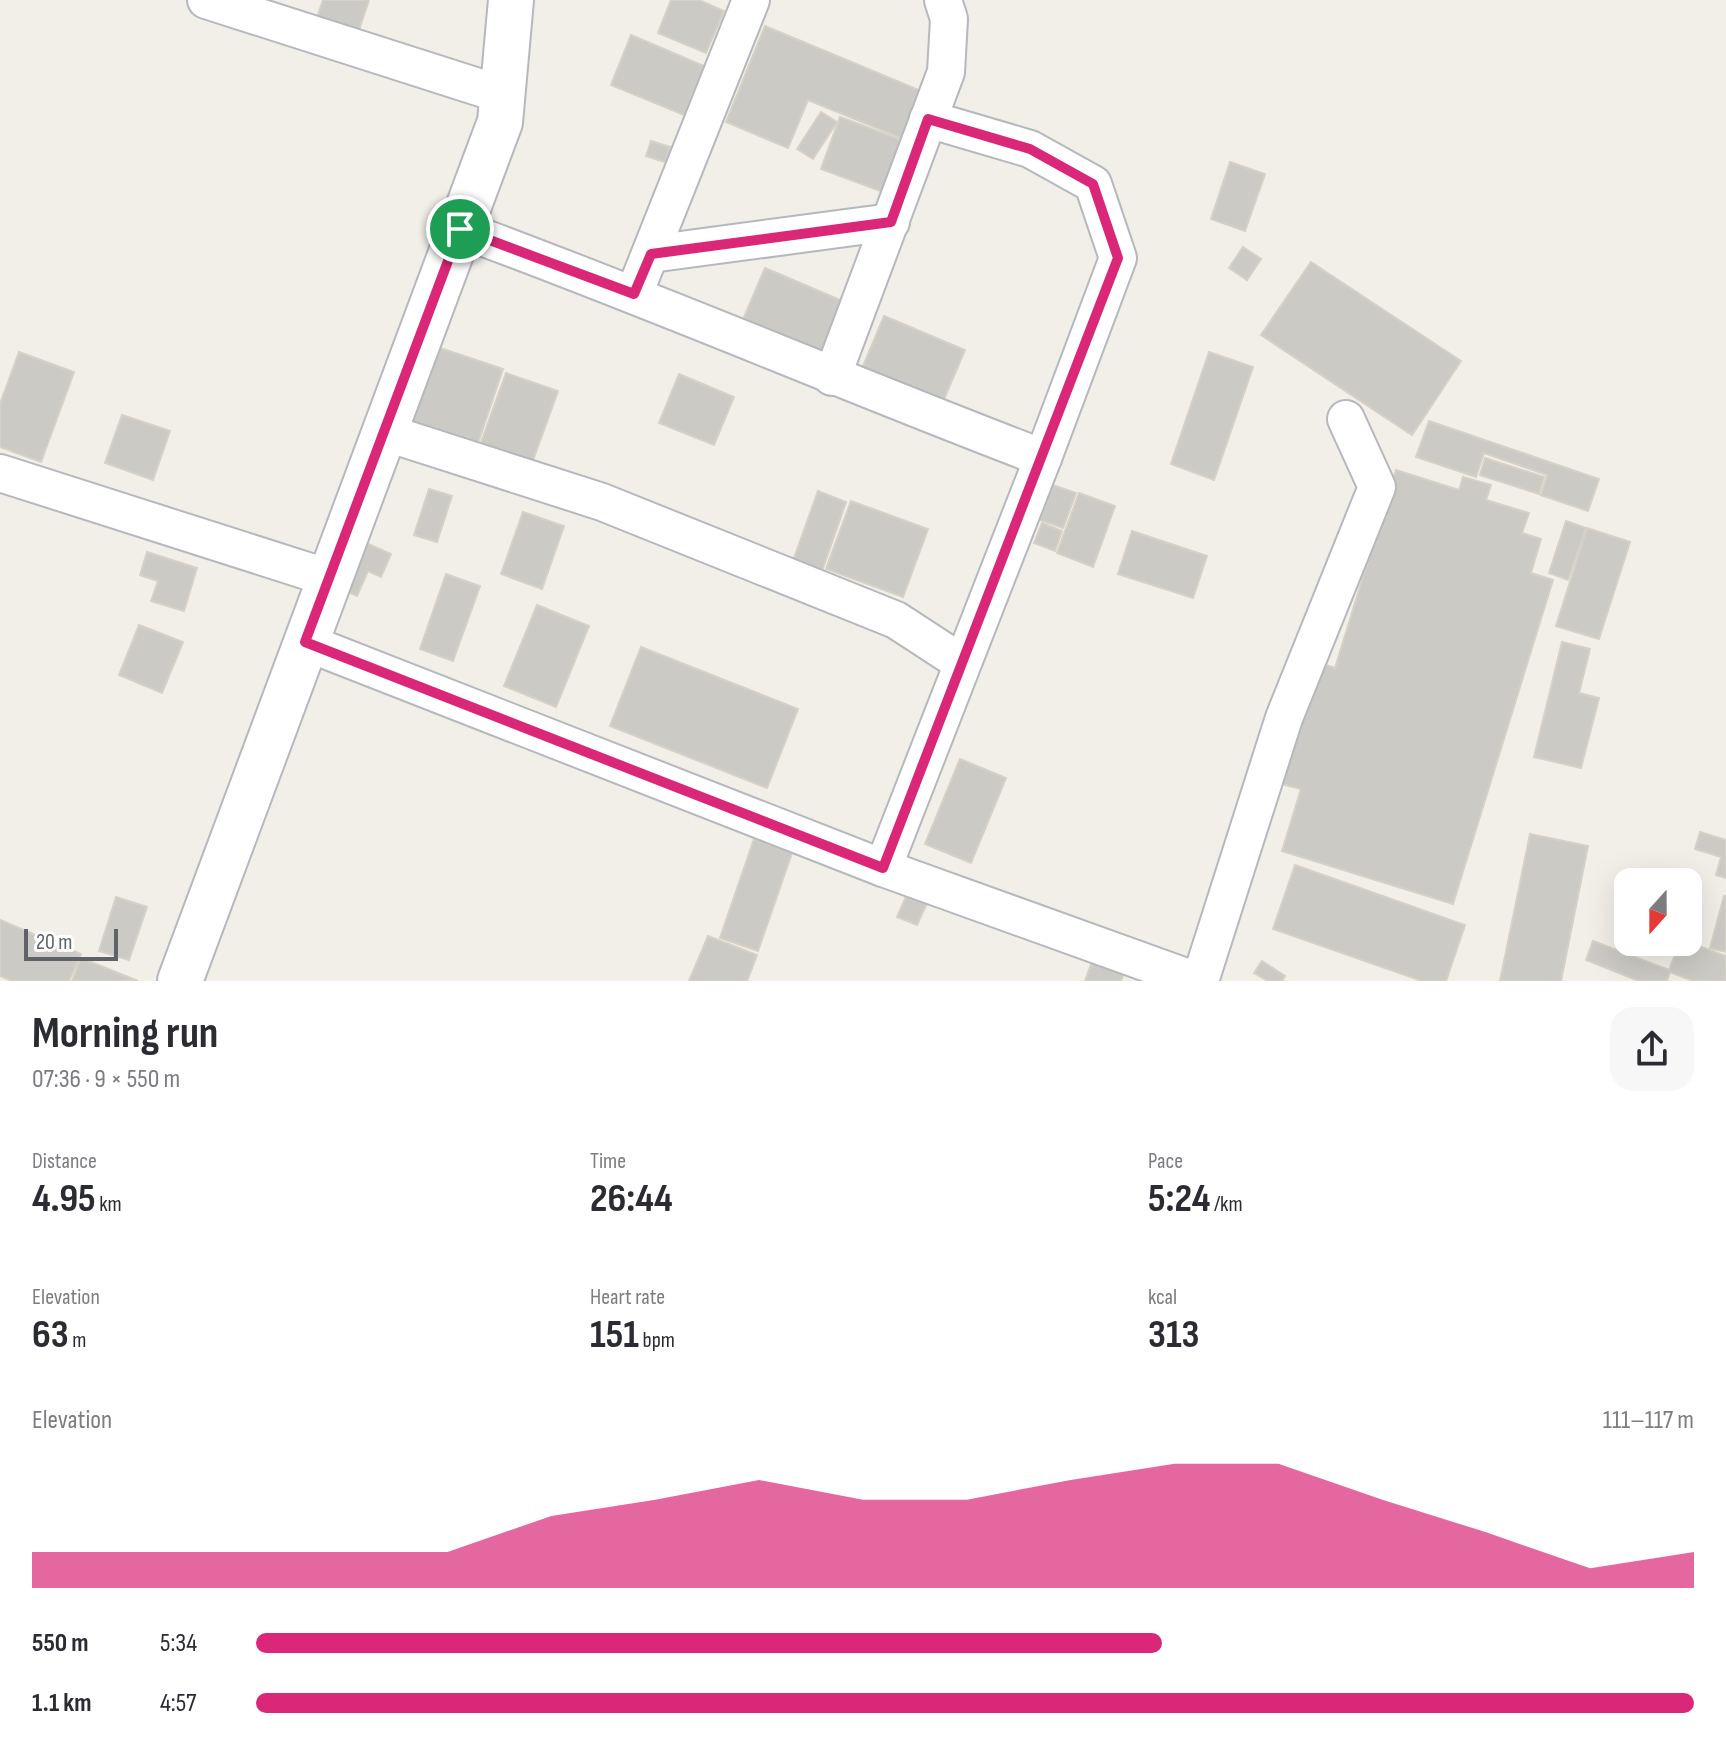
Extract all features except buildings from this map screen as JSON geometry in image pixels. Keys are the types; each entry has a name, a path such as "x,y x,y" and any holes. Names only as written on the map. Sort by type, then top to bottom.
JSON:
{"street":[{"path":"206,0 503,95"},
{"path":"180,981 500,122 511,0"},
{"path":"634,294 751,0"},
{"path":"832,377 946,72 949,19 943,0"},
{"path":"883,868 1118,258 1093,184 1030,149 928,119"},
{"path":"651,254 891,222"},
{"path":"460,229 634,294 832,377 1043,458"},
{"path":"305,642 883,868 1198,981 1284,718 1377,487 1346,419"},
{"path":"384,432 617,508 896,620 962,663"},
{"path":"0,473 329,578"}],"route":[{"path":"928,119 1030,149 1093,184 1118,258 883,868 305,642 460,229 634,294 651,254 891,222 928,119"}]}
